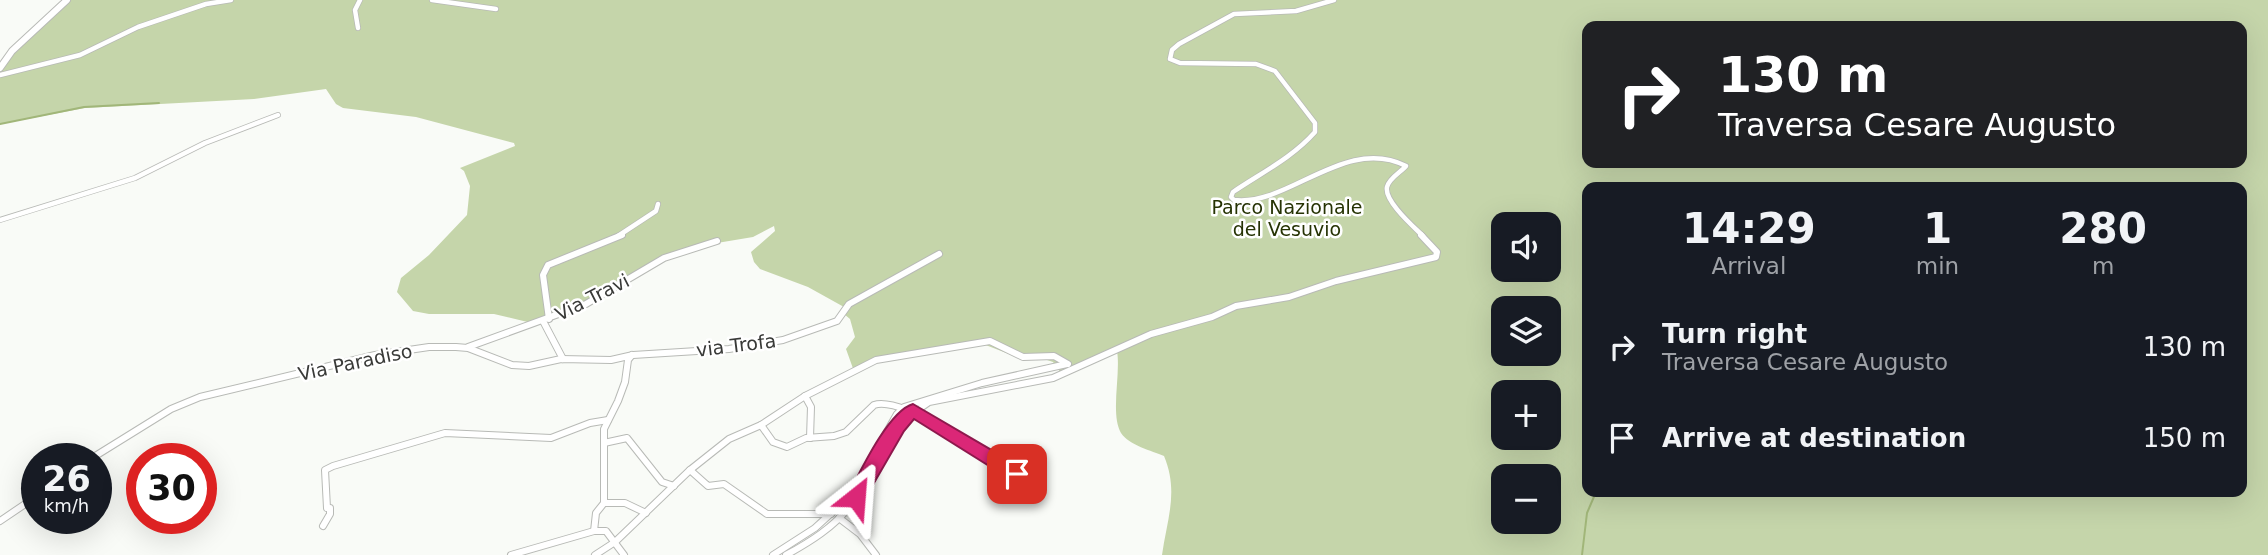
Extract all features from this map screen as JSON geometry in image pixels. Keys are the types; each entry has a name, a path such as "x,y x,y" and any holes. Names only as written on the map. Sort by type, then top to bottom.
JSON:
{"street":[{"path":"0,68 12,51 67,0"},
{"path":"0,75 68,59 138,27 206,4 231,0"},
{"path":"358,28 355,10 360,0"},
{"path":"432,0 496,9"},
{"path":"786,555 856,497 897,426 913,410 929,402 1045,380 1068,367 1151,334 1212,317 1225,309 1289,297 1336,281 1436,257 1437,252 1433,246 1399,212 1386,190 1387,184 1406,166 1396,159 1388,157 1363,160 1299,180 1262,196 1234,200 1231,197 1233,192 1292,155 1304,144 1315,132 1315,122 1275,71 1256,64 1180,63 1170,59 1172,50 1179,44 1234,14 1297,11 1334,0"},
{"path":"0,220 135,178 205,143 278,115"},
{"path":"563,359 546,320 542,275 548,265 626,233 656,211 658,204"},
{"name":"Via Travi","path":"466,348 546,320 607,293 664,258 717,242"},
{"name":"via Trofa","path":"632,355 730,349 783,340 837,321 849,304 939,254"},
{"path":"595,555 615,542 690,470 729,439 761,425 806,396 876,360 995,342 1023,357 1054,356 1068,367"},
{"name":"Via Paradiso","path":"112,446 161,415 200,397 375,355 429,347 466,348 512,365 528,366 563,359 611,360 632,355"},
{"path":"593,531 596,513 604,503 604,429 618,401 625,382 628,360 632,355"},
{"path":"773,555 836,516 897,414 904,407 968,386 1068,367"},
{"path":"806,396 811,407 810,438"},
{"path":"761,425 780,446 793,446 803,439 840,435 854,426 869,408 882,401 913,410 1038,487"},
{"path":"323,526 330,514 330,508 327,508 325,470 333,466 445,433 551,438 590,423 608,420"},
{"path":"604,443 627,438 662,482 674,486"},
{"path":"690,470 708,486 724,484 767,514 836,516 860,534 876,555"},
{"path":"604,503 625,503 646,513"},
{"path":"0,521 21,507"},
{"path":"516,554 593,531 606,531 624,555"}],"green space":[{"name":"Parco Nazionale del Vesuvio","path":"64,0 2268,0 2268,555 1162,555 1171,482 1164,456 1135,444 1121,433 1116,415 1117,351 1063,376 1053,362 1041,358 1022,359 983,344 880,361 855,374 846,349 855,337 850,319 844,314 844,307 808,287 760,269 754,262 751,252 775,231 774,226 753,237 699,246 659,260 597,302 540,325 494,314 429,314 413,311 397,292 401,278 429,255 467,215 470,186 460,168 515,146 514,143 416,117 343,108 336,104 326,89 254,99 85,108 0,124 0,64 4,57"}],"waterway":[{"path":"0,124 84,107 159,103"},
{"path":"1582,555 1587,513 1594,497"}],"route":[{"path":"856,497 881,450 897,426 913,410 1017,474"}]}
